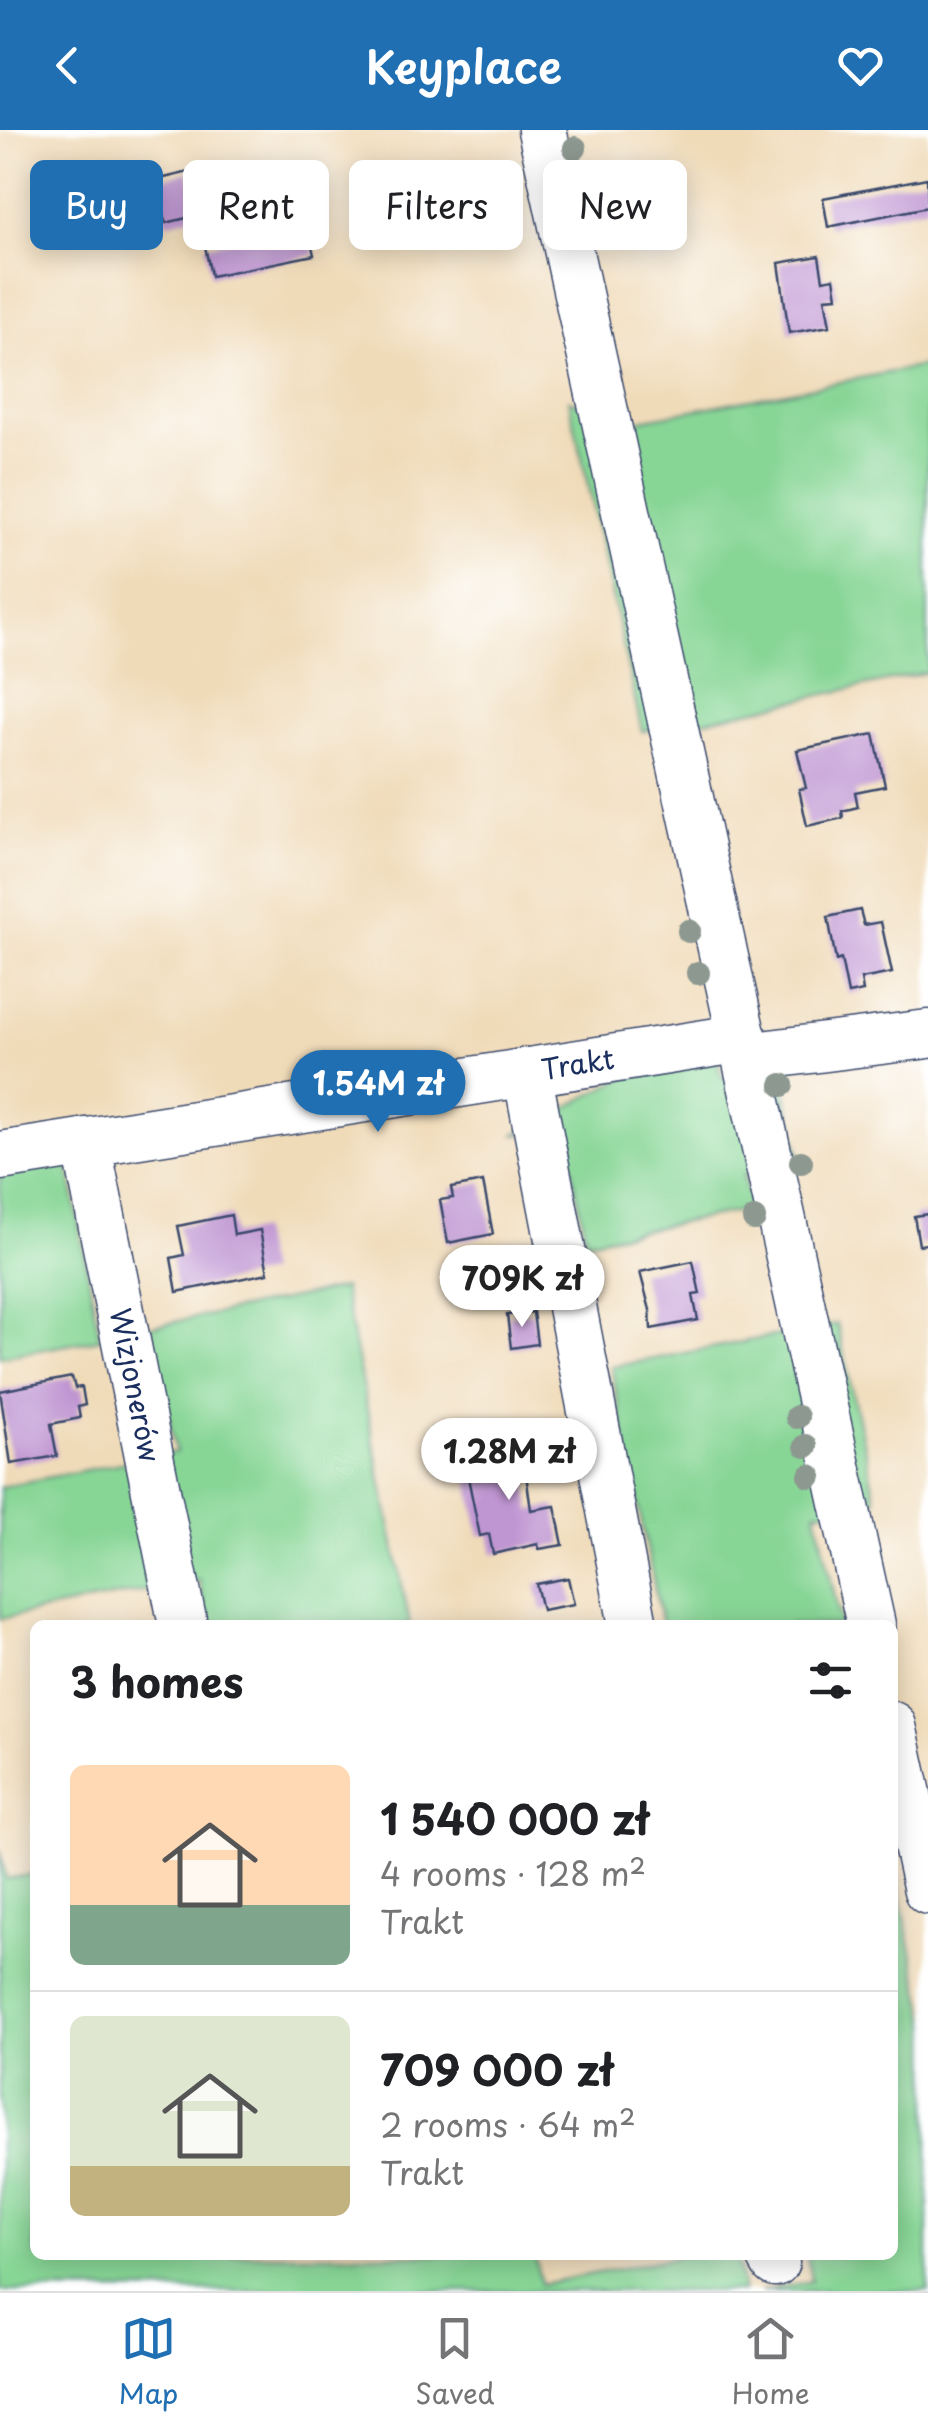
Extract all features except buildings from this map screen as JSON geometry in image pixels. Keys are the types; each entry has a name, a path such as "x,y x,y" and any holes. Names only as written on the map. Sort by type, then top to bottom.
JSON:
{"street":[{"path":"542,130 870,1620"},
{"name":"Trakt","path":"0,1156 527,1072 745,1047 928,1034"},
{"path":"527,1072 632,1620"},
{"name":"Wizjonerów","path":"86,1142 182,1620"},
{"path":"898,1753 928,1890"}],"green space":[{"path":"928,365 928,672 642,731 569,400 636,421"},
{"path":"709,1033 722,1078 781,1074 801,1162 743,1175 751,1209 586,1241 564,1128 514,1135"},
{"path":"62,1131 100,1339 0,1357 0,1141"},
{"path":"343,1288 409,1620 207,1620 199,1580 0,1619 0,1487 176,1452 149,1327"},
{"path":"837,1324 876,1500 816,1512 840,1620 661,1620 611,1367"},
{"path":"0,1849 6,1879 30,1875 30,2260 535,2260 541,2284 663,2260 737,2260 743,2291 0,2291"},
{"path":"898,1886 928,2026 928,2291 761,2291 811,2281 808,2260 898,2260"}]}
